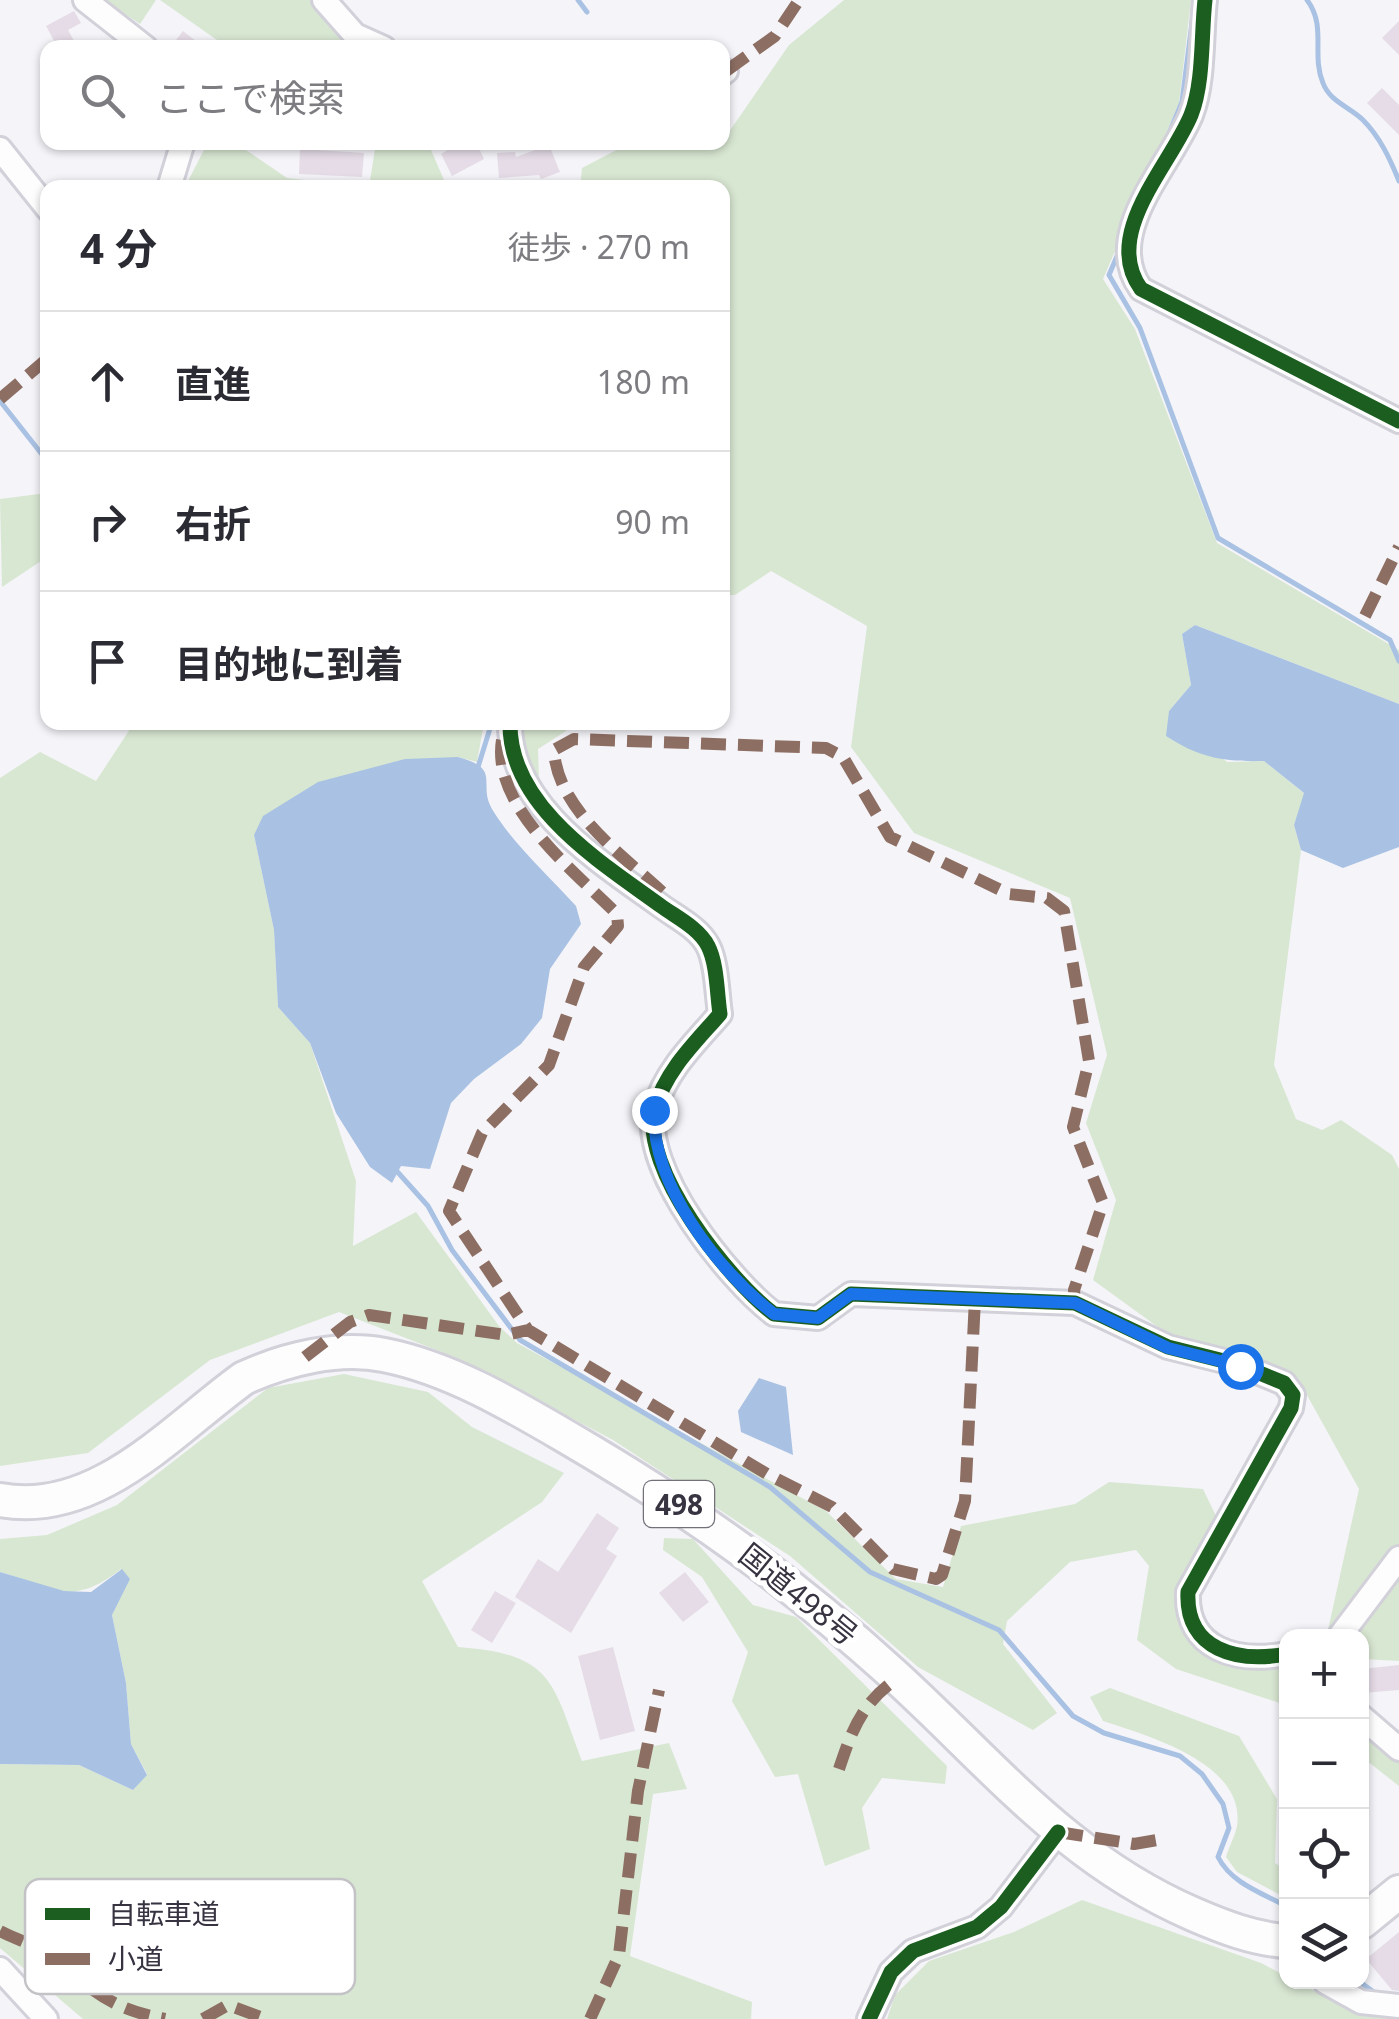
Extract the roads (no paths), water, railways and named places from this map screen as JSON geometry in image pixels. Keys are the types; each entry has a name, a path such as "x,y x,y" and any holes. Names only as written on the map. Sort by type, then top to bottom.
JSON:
{"highway":[{"name":"国道498号","path":"0,1500 61,1501 98,1487 244,1378 270,1366 342,1354 381,1354 425,1367 539,1421 668,1496 752,1554 898,1678 990,1773 1058,1832 1156,1898 1231,1930 1279,1942"},
{"path":"1369,1916 1399,1892"}],"street":[{"path":"84,0 136,40"},
{"path":"324,0 355,34 367,40"},
{"path":"1205,0 1192,112 1142,202 1126,259 1129,273 1140,289 1399,420"},
{"path":"0,149 40,199"},
{"path":"171,180 180,150"},
{"path":"511,730 517,767 538,800 584,850 694,930 709,947 720,1014 671,1071 654,1110 653,1134 683,1214 774,1314 818,1318 851,1294 1075,1303 1168,1348 1240,1366 1284,1383 1294,1396 1291,1408 1188,1592 1187,1612 1198,1632 1232,1657 1253,1660 1279,1655"},
{"path":"1345,1629 1399,1558"},
{"path":"1364,1719 1399,1749"},
{"path":"869,2019 891,1972 914,1951 977,1927 1001,1906 1058,1832"},
{"path":"0,1969 46,2019"},
{"path":"1338,1989 1361,2002 1399,2006"}],"water":[{"path":"1195,625 1399,704 1399,847 1343,868 1301,850 1294,825 1304,793 1264,761 1213,757 1166,736 1169,711 1191,685 1182,634"},
{"path":"458,757 485,772 492,809 576,906 581,924 550,969 542,1018 521,1044 474,1079 451,1103 430,1169 401,1166 392,1183 370,1167 336,1113 310,1043 278,1007 274,930 254,835 263,816 318,782 405,759"},
{"path":"759,1378 786,1387 793,1455 741,1432 738,1411"},
{"path":"122,1569 130,1579 112,1615 126,1683 131,1744 147,1775 133,1790 79,1765 0,1764 0,1572 64,1591 91,1592"}],"waterway":[{"path":"578,0 587,12"},
{"path":"1307,0 1316,20 1318,62 1326,90 1369,127 1399,181"},
{"path":"1167,138 1182,102 1192,22"},
{"path":"1120,249 1109,275 1140,328 1218,538 1390,640 1399,661"},
{"path":"0,401 40,452"},
{"path":"478,767 490,730"},
{"path":"394,1168 428,1206 452,1250 520,1340 770,1487 870,1572 999,1630 1073,1716 1104,1733 1180,1756 1202,1774 1223,1804 1229,1828 1218,1857 1224,1866 1248,1886 1279,1902"},
{"path":"1369,1988 1378,1995"}]}
